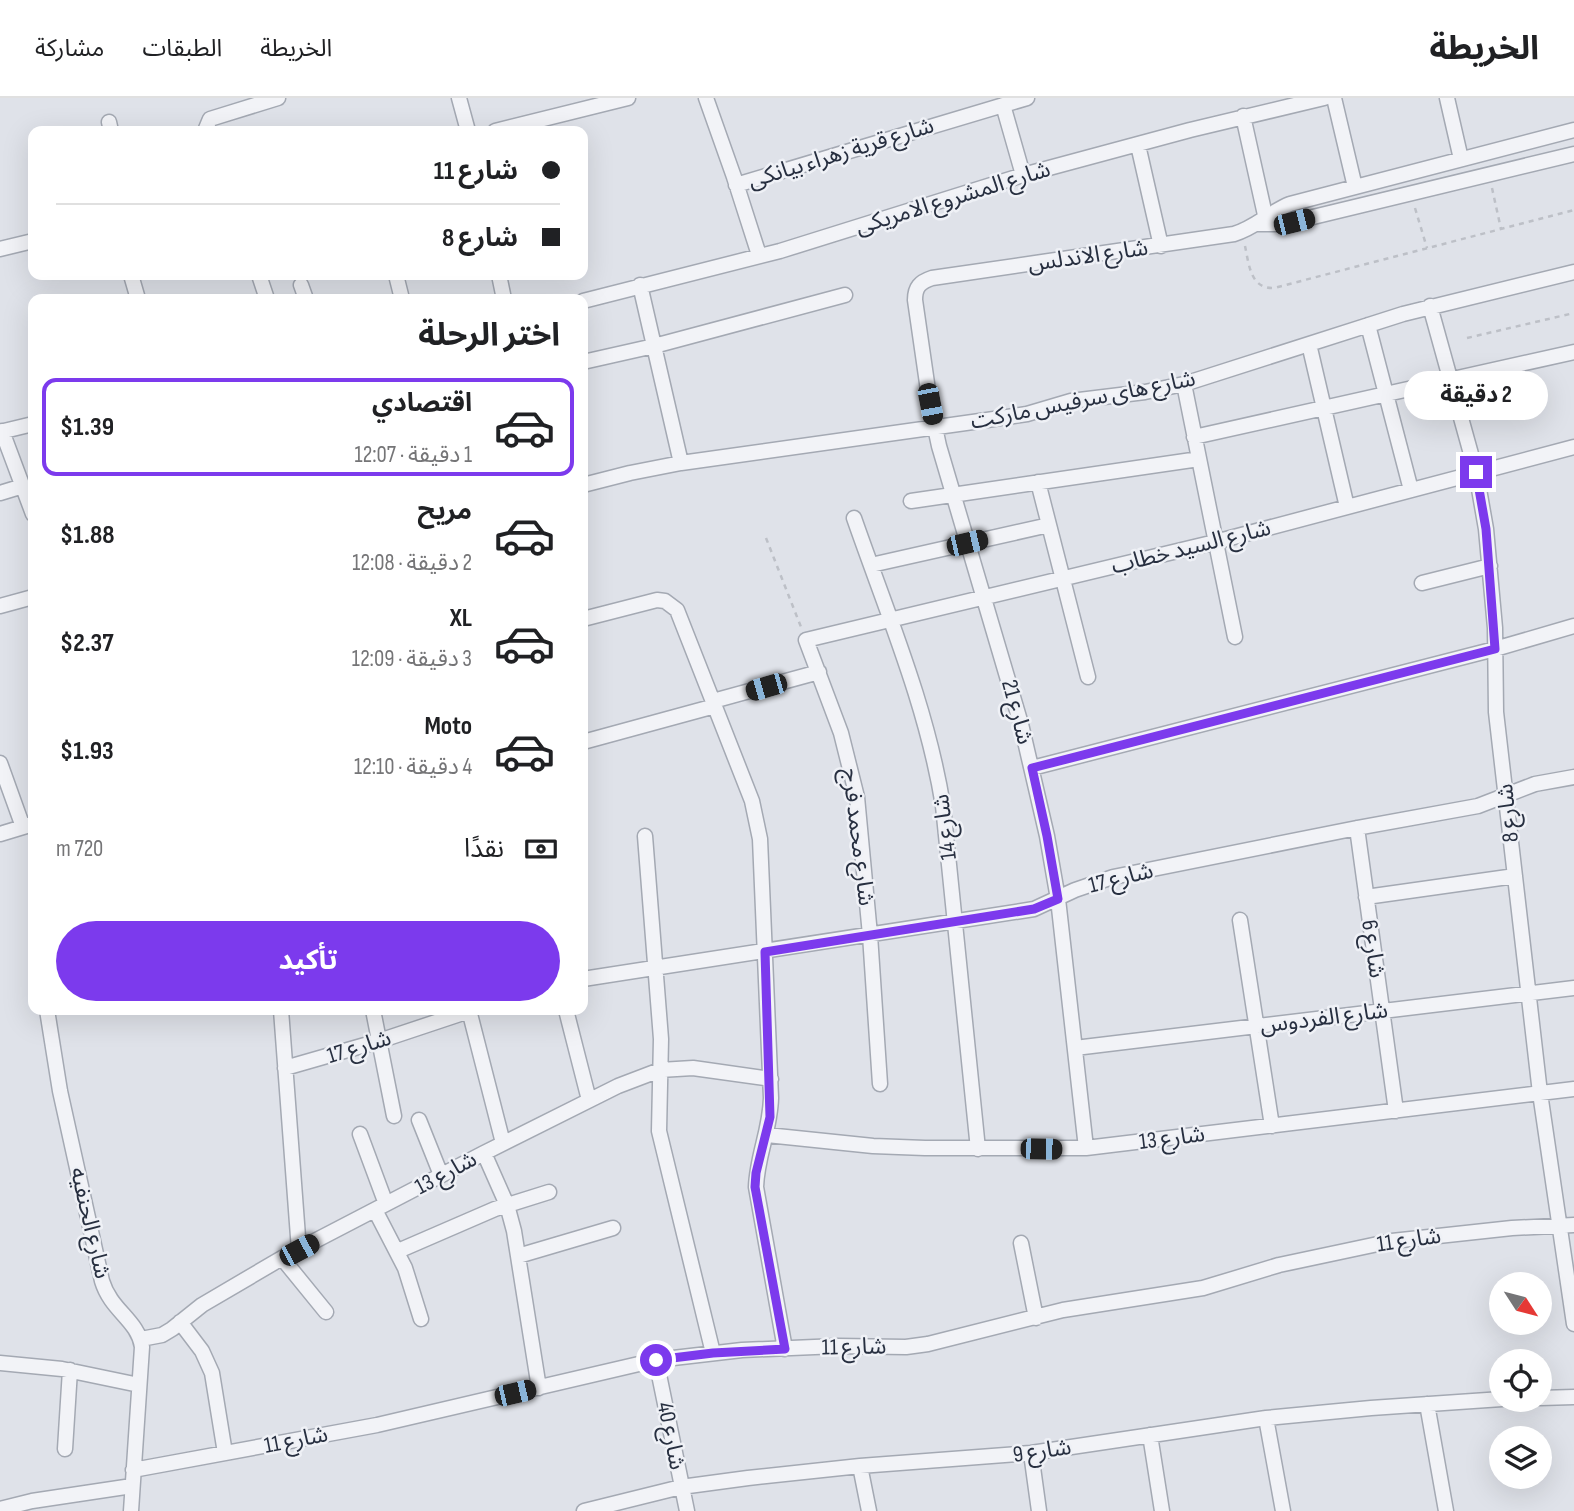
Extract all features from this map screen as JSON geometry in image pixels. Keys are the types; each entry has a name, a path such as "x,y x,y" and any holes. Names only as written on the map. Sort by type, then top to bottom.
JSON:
{"street":[{"path":"205,126 210,119 278,98"},
{"path":"459,98 467,126"},
{"path":"515,126 628,98"},
{"path":"706,98 759,255"},
{"name":"شارع قرية زهراء بيانكى","path":"736,185 1027,98"},
{"name":"شارع المشروع الامريكى","path":"588,300 780,251 1023,175 1324,98"},
{"path":"1334,98 1355,187"},
{"path":"1447,98 1461,159 1472,167 1466,180"},
{"path":"1003,105 1023,175"},
{"path":"1243,117 1263,222"},
{"name":"شارع الاندلس","path":"918,285 943,276 1242,232 1290,204 1574,130"},
{"path":"1138,145 1161,246"},
{"name":"شارع الاندلس","path":"1263,222 1284,224 1574,153"},
{"path":"1323,195 1318,209 1328,214"},
{"path":"0,249 28,242"},
{"name":"شارع هاى سرفيس ماركت","path":"588,484 630,472 681,463 1027,414 1071,401 1145,392 1184,384 1430,306 1574,272"},
{"path":"640,285 681,463"},
{"name":"شارع 21","path":"918,285 915,300 934,428 1009,682 1047,836 1058,899 1086,1148"},
{"path":"588,361 845,295"},
{"name":"شارع 8","path":"1430,306 1476,472 1486,529 1495,649 1496,712 1540,1093 1574,1324"},
{"path":"1368,325 1411,490"},
{"path":"1309,344 1347,507"},
{"path":"1194,438 1574,352"},
{"path":"1184,384 1236,637"},
{"path":"28,425 1,432 28,500"},
{"name":"شارع السيد خطاب","path":"806,640 1215,542 1574,447"},
{"path":"911,502 1199,459"},
{"path":"1038,482 1088,677"},
{"path":"0,493 23,486"},
{"name":"شارع 14","path":"854,518 921,708 938,773 978,1149"},
{"path":"871,565 1049,525"},
{"path":"1422,583 1490,566"},
{"path":"0,606 28,598"},
{"path":"588,618 657,600 672,604 680,617 714,703 757,820 771,1079 770,1117 755,1187 785,1349"},
{"path":"1032,768 1495,649 1574,626"},
{"name":"شارع محمد فرج","path":"806,640 841,733 857,797 880,1084"},
{"path":"588,741 819,672"},
{"path":"0,763 28,825 0,834"},
{"name":"شارع 17","path":"588,978 1034,909 1113,877 1478,806 1535,784 1574,778"},
{"name":"شارع 6","path":"1357,828 1396,1111"},
{"path":"645,836 661,1039 659,1131 713,1353"},
{"path":"1366,897 1515,876"},
{"path":"1240,920 1272,1126"},
{"name":"شارع الفردوس","path":"1075,1048 1574,988"},
{"name":"شارع الحنفيه","path":"48,1015 60,1091 102,1281 111,1301 141,1339"},
{"path":"281,1015 299,1250"},
{"path":"374,1015 394,1116"},
{"name":"شارع 17","path":"285,1068 379,1041 455,1015"},
{"path":"471,1015 503,1143"},
{"path":"567,1015 589,1100"},
{"name":"شارع 13","path":"141,1339 162,1335 202,1304 282,1258 618,1086 660,1070 693,1068 771,1079"},
{"name":"شارع 13","path":"767,1135 873,1146 1086,1148 1574,1089"},
{"path":"419,1120 441,1175"},
{"path":"360,1134 381,1207 421,1319"},
{"path":"484,1153 507,1205 539,1388"},
{"path":"398,1251 507,1205 548,1192"},
{"name":"شارع 11","path":"133,1470 388,1423 656,1360 713,1353 928,1344 1101,1303 1203,1287 1279,1265 1392,1241 1523,1227 1574,1225"},
{"path":"518,1256 613,1228"},
{"path":"1021,1242 1036,1318"},
{"path":"282,1258 326,1312"},
{"path":"180,1322 202,1351 212,1373 225,1453"},
{"path":"131,1511 141,1339"},
{"name":"شارع 40","path":"656,1360 687,1511"},
{"path":"0,1363 70,1370 139,1385"},
{"path":"65,1449 70,1370"},
{"path":"1552,1398 1574,1397"},
{"name":"شارع 9","path":"584,1511 681,1488 860,1466 1031,1453 1266,1418 1489,1400"},
{"path":"1427,1404 1446,1511"},
{"path":"1266,1418 1283,1511"},
{"path":"1150,1435 1162,1511"},
{"path":"1031,1453 1039,1511"},
{"path":"860,1466 869,1511"},
{"path":"0,1509 32,1501 132,1486"}],"path":[{"path":"1489,174 1501,229"},
{"path":"1411,193 1427,248"},
{"path":"1242,232 1254,279 1268,288 1574,210"},
{"path":"1467,338 1574,313"},
{"path":"766,538 806,640"}],"route":[{"path":"656,1360 742,1350 785,1349 755,1187 770,1117 771,1079 765,952 1034,909 1058,899 1032,768 1495,649 1486,529 1476,472"}]}
